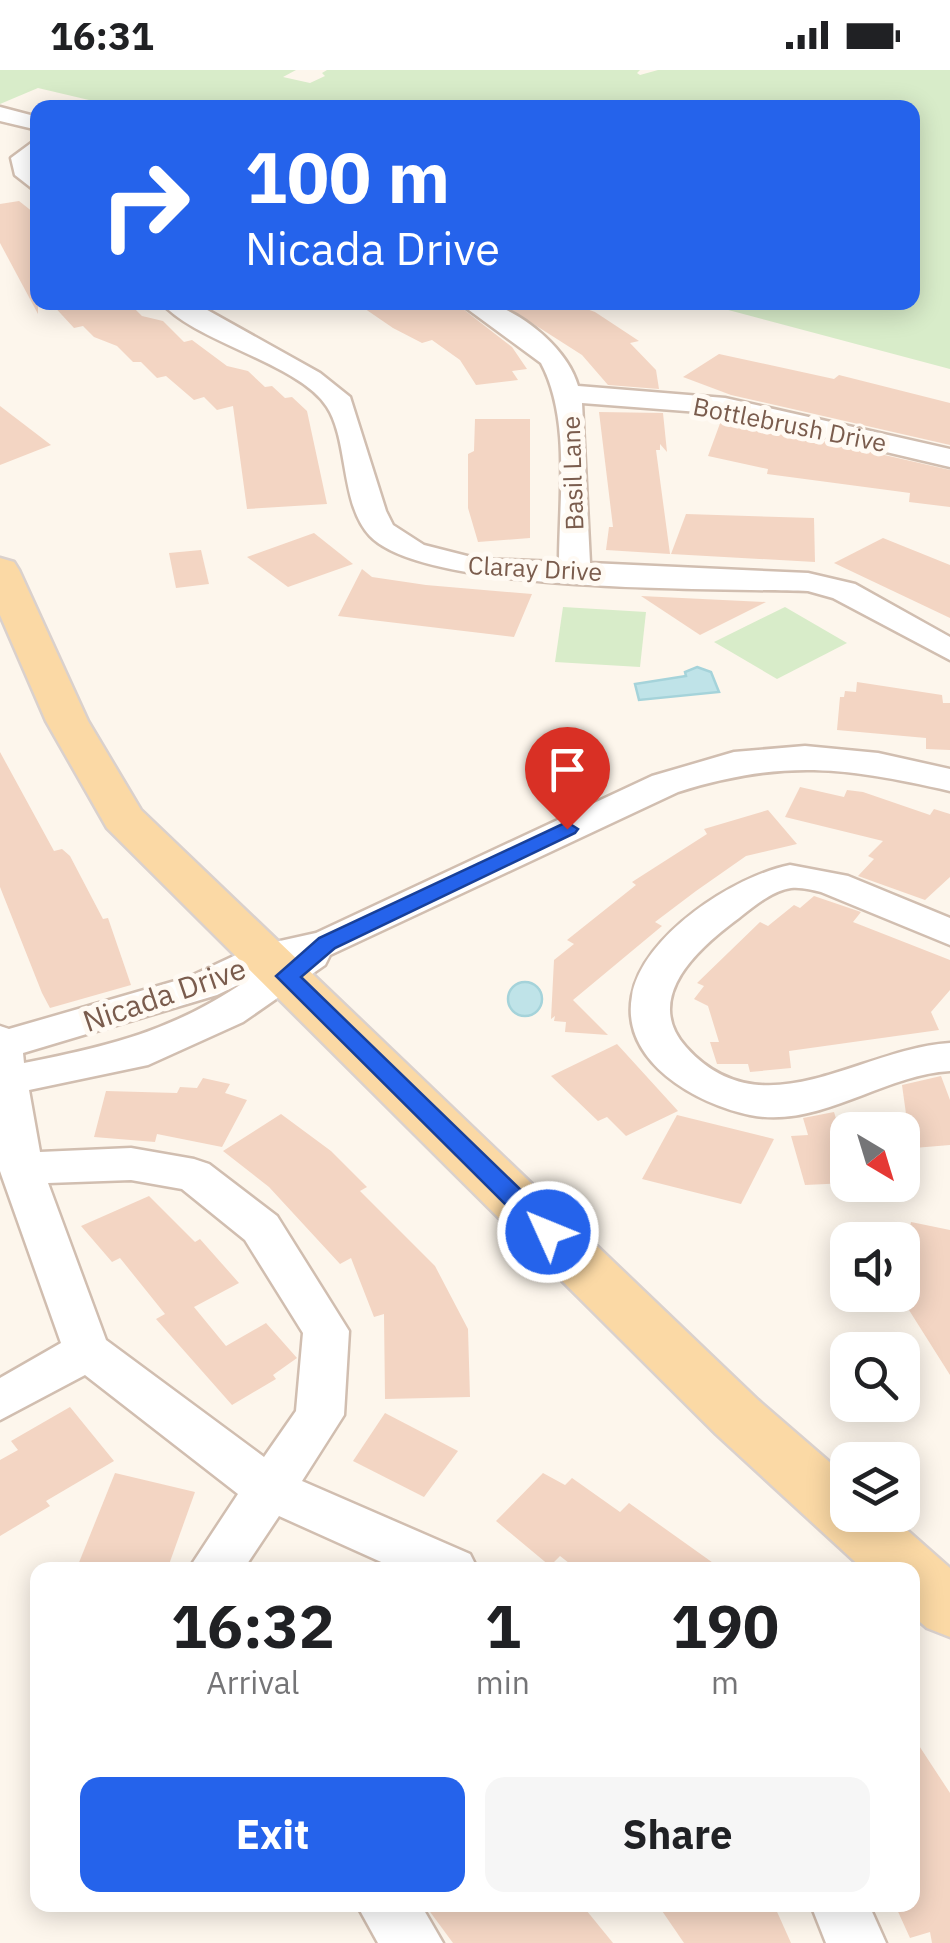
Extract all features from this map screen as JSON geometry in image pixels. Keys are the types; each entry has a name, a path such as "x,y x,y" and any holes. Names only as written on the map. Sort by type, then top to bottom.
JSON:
{"main road":[{"path":"0,570 67,721 124,818 737,1417 899,1562"},
{"path":"920,1581 950,1608"}],"street":[{"path":"0,114 30,122"},
{"path":"30,152 22,158 23,170 30,177"},
{"name":"Claray Drive","path":"187,310 310,379 340,403 370,511 381,530 441,562 808,582 844,591 950,650"},
{"name":"Basil Lane","path":"483,310 539,346 556,362 569,394 575,571"},
{"name":"Bottlebrush Drive","path":"569,394 725,406 950,458"},
{"name":"Nicada Drive","path":"4,1055 134,1055 229,1012 277,966 666,784 734,763 805,756 878,764 950,780"},
{"path":"950,933 802,876 772,880 697,931 660,972 649,1013 662,1047 685,1074 718,1092 757,1102 810,1098 897,1062 950,1057"},
{"path":"4,1055 21,1168 88,1351 269,1489 434,1562"},
{"path":"21,1168 131,1164 194,1175 261,1228 326,1331 320,1415 219,1562"},
{"path":"0,1401 88,1351"},
{"path":"391,1912 413,1943"},
{"path":"843,1912 856,1943"}],"green space":[{"path":"0,70 296,70 283,77 310,83 325,76 322,73 327,70 640,70 640,75 658,70 950,70 950,369 728,310 920,310 920,100 89,100 38,88 0,104"},
{"path":"563,607 646,612 640,667 555,662"},
{"path":"785,607 847,643 777,679 714,642"}],"water":[{"path":"697,667 711,672 719,692 639,700 635,684 686,676 685,672"},
{"path":"525,982 537,987 542,999 537,1011 525,1016 513,1011 508,999 513,987"}],"building":[{"path":"19,201 30,210 30,299 0,243 0,204"},
{"path":"57,310 136,310 142,316 163,321 184,342 192,340 227,366 248,371 265,387 272,386 285,398 292,397 307,411 327,504 247,509 233,406 217,410 204,397 194,400 166,376 157,378 141,362 133,362 117,346 94,337 83,326 74,328"},
{"path":"367,310 464,310 512,347 527,369 512,371 518,380 476,385 460,360 432,340 422,343"},
{"path":"512,310 595,312 639,341 630,343 656,370 659,389 608,385 582,355"},
{"path":"719,354 834,379 839,375 950,403 950,445 731,395 683,377"},
{"path":"0,406 51,445 0,465"},
{"path":"599,412 663,413 667,452 660,444 660,450 656,450 670,554 606,550 609,527 613,527"},
{"path":"722,418 950,470 950,507 909,502 910,493 767,474 768,469 708,456"},
{"path":"475,419 530,419 530,538 478,542 468,508 468,454 474,451"},
{"path":"686,514 814,518 815,562 671,554"},
{"path":"314,533 353,564 288,587 247,557"},
{"path":"883,538 950,565 950,618 834,563"},
{"path":"201,550 209,584 176,588 169,553"},
{"path":"362,569 372,577 426,585 532,594 514,637 338,616"},
{"path":"641,596 766,602 700,635"},
{"path":"857,682 942,695 943,703 950,703 950,750 926,749 926,738 837,730 840,697 844,697 845,691 856,692"},
{"path":"0,752 54,851 62,849 70,856 103,919 108,918 131,985 50,1008 0,887"},
{"path":"800,787 844,797 847,790 863,792 930,815 934,809 950,814 950,877 925,900 858,876 874,859 868,856 883,841 785,817"},
{"path":"768,810 797,844 746,856 655,922 662,926 573,1000 608,1035 565,1032 566,1022 554,1021 555,1016 551,1019 554,960 574,944 567,940 636,885 632,882 707,834 704,829"},
{"path":"814,896 861,912 853,922 950,960 950,990 931,1012 939,1030 789,1051 791,1068 750,1072 748,1064 717,1064 710,1042 719,1042 708,1006 694,999 704,986 697,983 760,922 768,926 794,905 800,908"},
{"path":"617,1044 678,1111 626,1136 607,1117 598,1121 551,1076"},
{"path":"941,1076 950,1100 950,1145 920,1148 920,1112 906,1112 902,1085"},
{"path":"203,1078 230,1084 225,1093 247,1100 222,1147 157,1134 155,1142 94,1137 106,1091 177,1093 180,1087 197,1088"},
{"path":"830,1113 830,1184 805,1185 791,1136 808,1135 803,1118"},
{"path":"281,1114 331,1151 367,1187 360,1191 435,1266 468,1329 470,1397 385,1399 384,1314 374,1317 351,1258 340,1264 269,1187 223,1151"},
{"path":"677,1115 774,1139 741,1204 642,1179"},
{"path":"149,1196 195,1242 200,1239 239,1283 194,1307 226,1346 266,1323 297,1358 273,1375 276,1379 232,1405 156,1319 165,1314 120,1258 112,1262 81,1226"},
{"path":"920,1224 950,1230 950,1375 910,1312 920,1312"},
{"path":"70,1407 114,1461 46,1501 50,1506 0,1536 0,1460 18,1450 11,1441"},
{"path":"385,1413 458,1451 424,1497 353,1461"},
{"path":"115,1473 195,1492 170,1562 79,1562"},
{"path":"543,1473 565,1485 572,1478 620,1512 629,1503 712,1562 568,1562 560,1556 554,1562 545,1562 496,1521"},
{"path":"920,1747 950,1793 950,1943 932,1943 930,1932 910,1938 898,1912 920,1912"},
{"path":"430,1912 588,1912 613,1943 453,1943"},
{"path":"663,1912 777,1912 791,1943 684,1943"}],"route":[{"path":"548,1232 287,976 327,943 567,829"}]}
